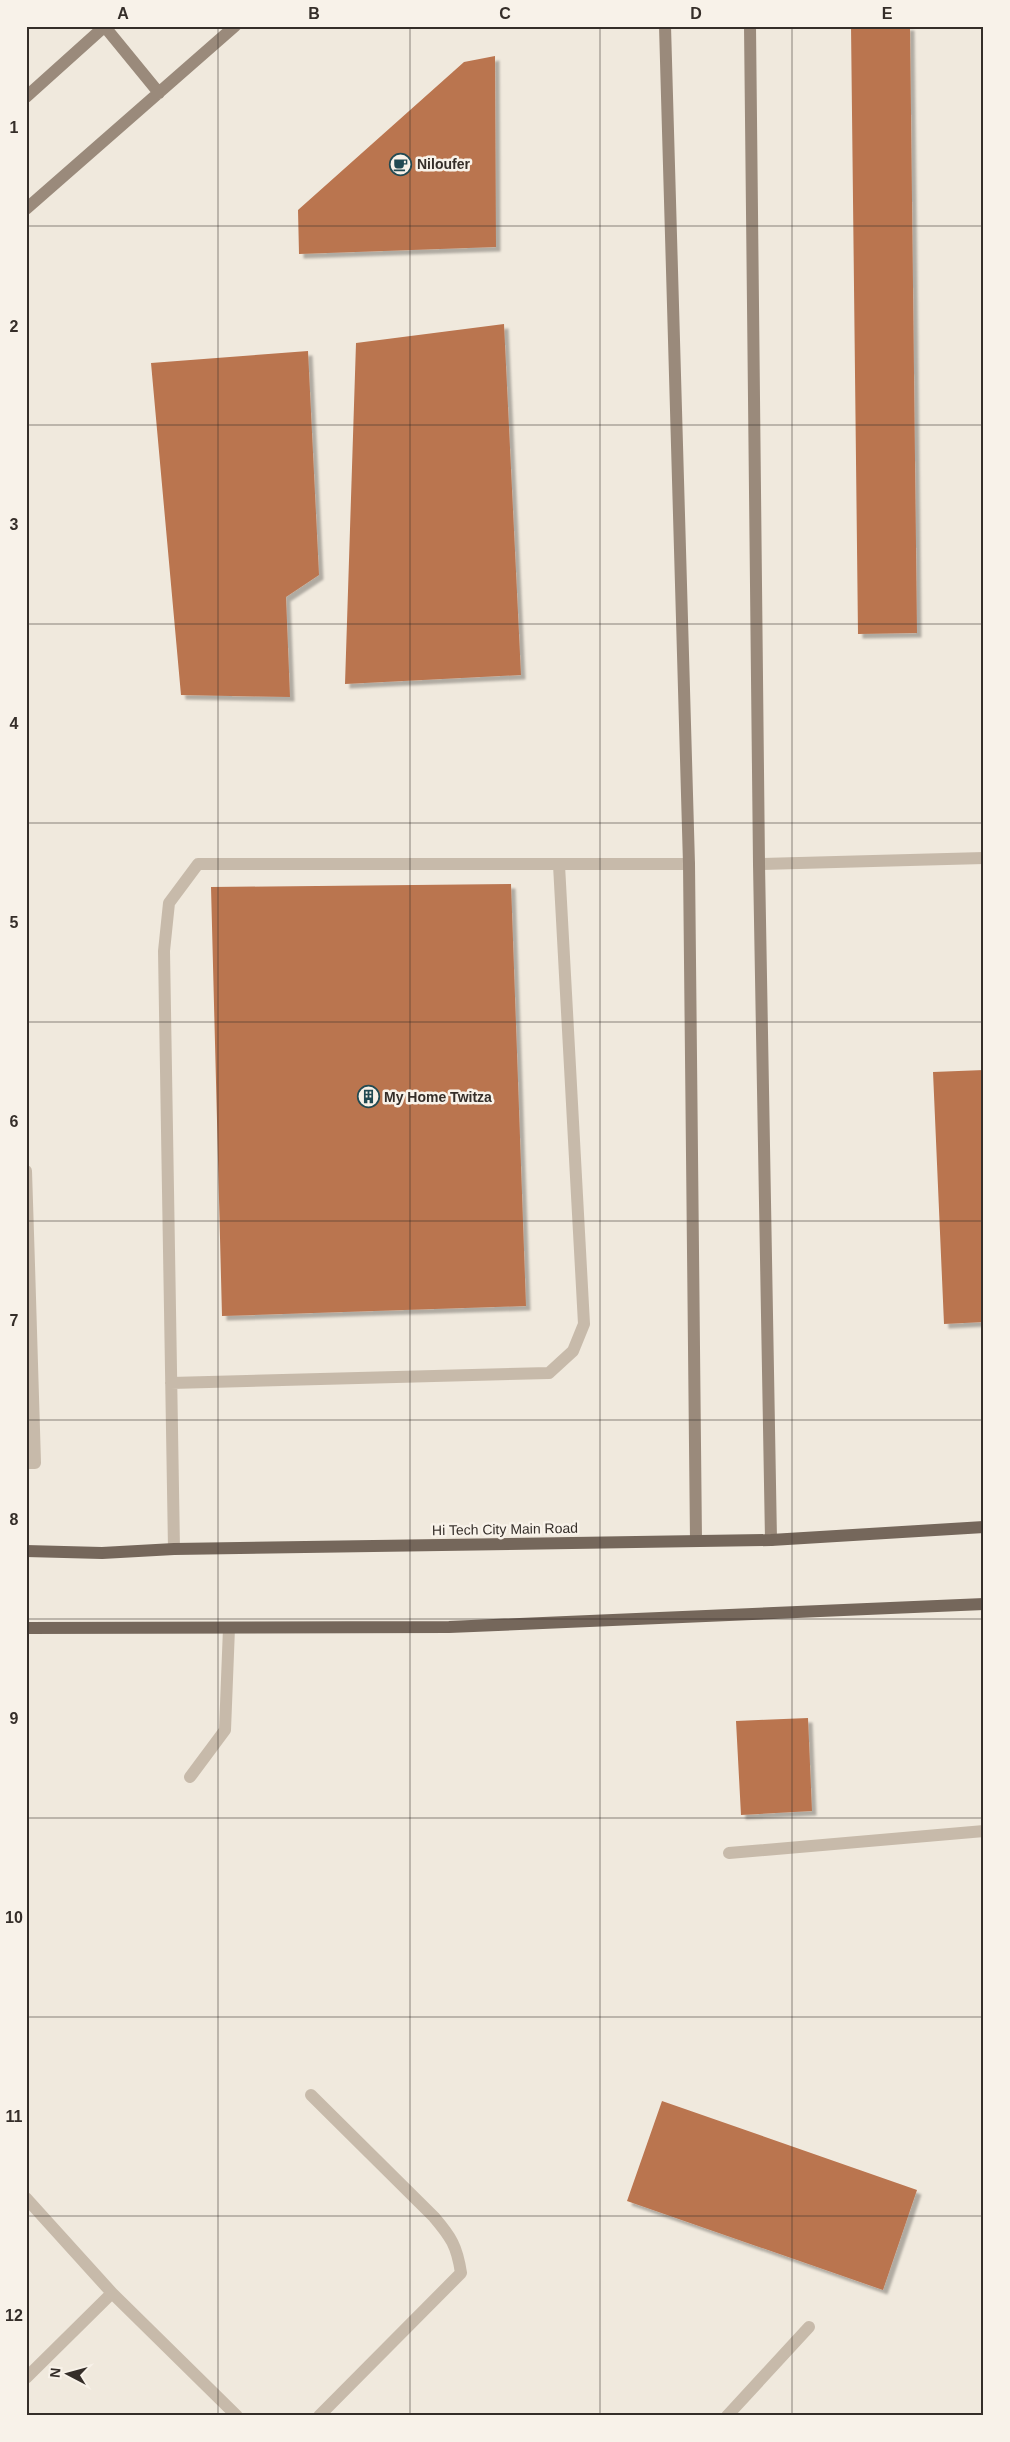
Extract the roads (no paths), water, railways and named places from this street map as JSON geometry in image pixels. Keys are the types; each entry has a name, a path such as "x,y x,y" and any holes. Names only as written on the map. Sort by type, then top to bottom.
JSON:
{"main road":[{"name":"Hi Tech City Main Road","path":"26,1551 102,1553 174,1549 771,1540 984,1527"},
{"path":"26,1628 449,1627 984,1604"}],"street":[{"path":"26,209 235,26"},
{"path":"665,26 689,864 696,1541"},
{"path":"750,26 759,864 771,1540"},
{"path":"26,97 105,27 159,93"},
{"path":"759,864 984,858"},
{"path":"174,1549 164,951 169,903 198,864 689,864"},
{"path":"171,1383 548,1373 573,1351 584,1324 559,865"},
{"path":"26,1171 35,1463 26,1463"},
{"path":"190,1777 225,1730 229,1628"},
{"path":"729,1853 984,1831"},
{"path":"311,2095 434,2217 452,2238 458,2252 461,2273 319,2416"},
{"path":"26,2198 112,2293 236,2416"},
{"path":"26,2378 112,2293"},
{"path":"726,2416 809,2327"}],"place":[{"name":"Niloufer","path":"401,164"},
{"name":"My Home Twitza","path":"368,1097"}]}
